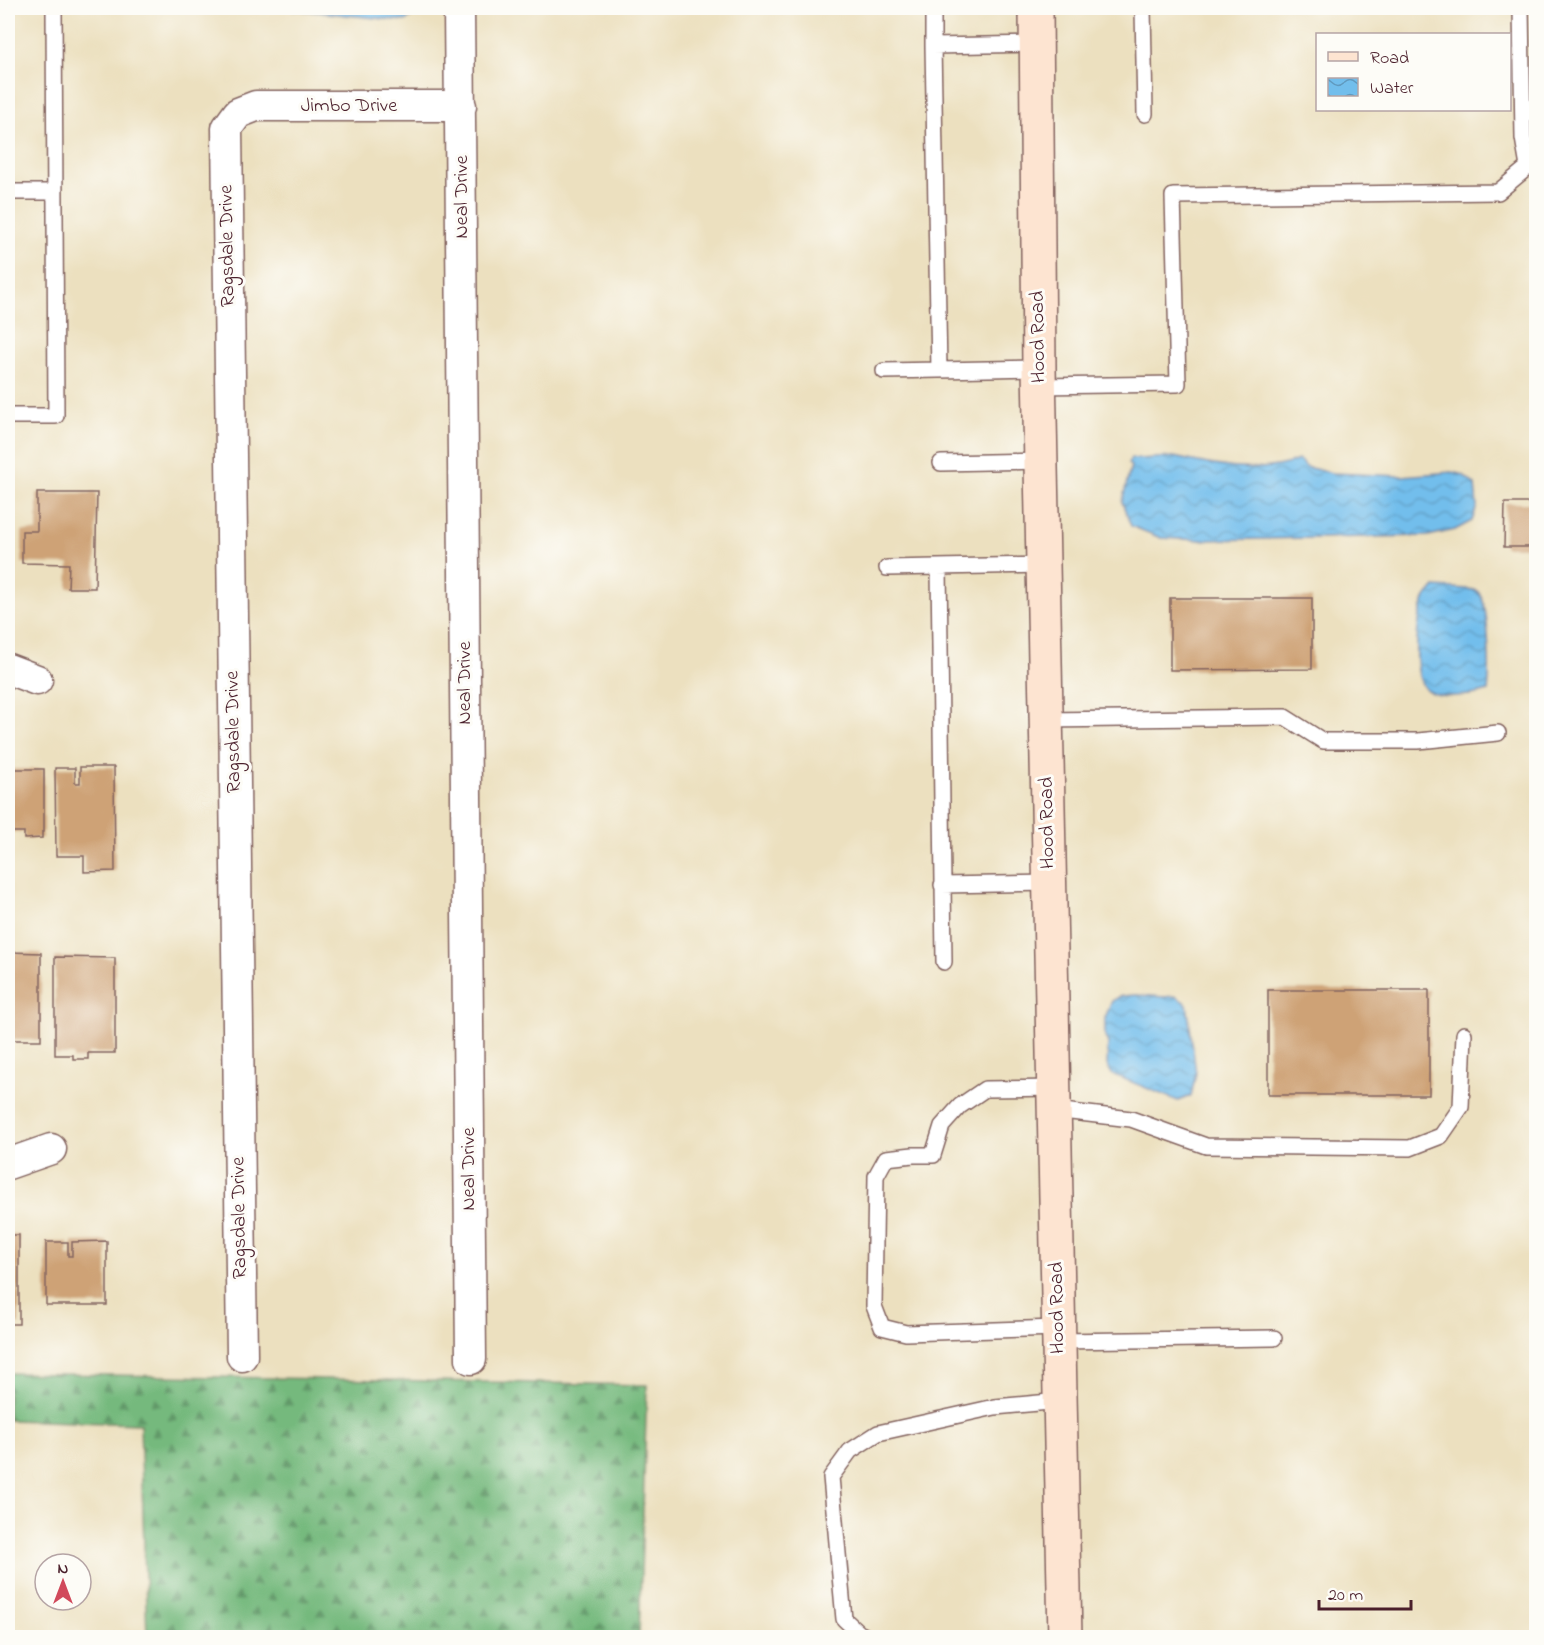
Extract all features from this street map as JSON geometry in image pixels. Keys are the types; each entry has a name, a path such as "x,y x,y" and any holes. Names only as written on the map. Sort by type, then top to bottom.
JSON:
{"street":[{"name":"Neal Drive","path":"459,8 471,1359"},
{"name":"Hood Road","path":"1036,8 1039,377 1065,1638"},
{"name":"Jimbo Drive","path":"238,113 256,106 461,106"},
{"name":"Ragsdale Drive","path":"238,113 227,128 242,1356"},
{"path":"8,669 37,680"},
{"path":"8,1164 51,1149"}],"lane":[{"path":"8,416 56,416 54,8"},
{"path":"933,8 939,370"},
{"path":"1143,8 1145,114"},
{"path":"884,370 939,370 1178,384 1173,196 1498,192 1532,168 1523,138 1521,8"},
{"path":"933,46 1036,44"},
{"path":"8,192 55,192"},
{"path":"941,463 1041,461"},
{"path":"887,568 1043,566"},
{"path":"939,568 944,962"},
{"path":"1046,720 1285,717 1323,741 1418,741 1498,733"},
{"path":"942,885 1049,883"},
{"path":"1274,1338 906,1333 882,1327 874,1306 876,1176 885,1158 933,1155 942,1126 960,1106 985,1089 1053,1099 1131,1119 1206,1146 1410,1148 1441,1136 1461,1107 1464,1034"},
{"path":"869,1638 859,1633 844,1619 831,1477 850,1450 878,1433 995,1407 1060,1401"}],"green space":[{"path":"8,1373 647,1385 639,1637 147,1637 140,1424 8,1420"}],"water":[{"path":"279,8 418,8 418,12 405,21"},
{"path":"1174,457 1236,468 1268,468 1299,460 1306,467 1332,473 1402,476 1452,472 1463,475 1475,485 1477,506 1472,521 1455,530 1428,536 1202,540 1161,538 1131,526 1122,502 1131,466 1128,464 1131,458"},
{"path":"1435,587 1474,590 1481,597 1487,621 1488,691 1446,696 1430,692 1421,681 1417,658 1418,630 1426,598"},
{"path":"1121,996 1175,996 1187,1004 1196,1073 1191,1096 1178,1101 1112,1074 1107,1065 1108,1043 1105,1037 1105,1018 1112,1001"}],"building":[{"path":"37,493 97,493 95,588 68,588 69,564 22,563 22,531 37,531"},
{"path":"1505,503 1536,503 1536,547 1504,547"},
{"path":"1170,598 1312,598 1312,669 1170,670"},
{"path":"80,767 114,767 115,871 84,872 84,856 56,856 55,768 75,768 75,783 80,783"},
{"path":"10,769 44,769 44,832 42,832 42,838 24,839 24,832 8,832"},
{"path":"8,952 41,953 41,1040 10,1040 10,1068 8,1068"},
{"path":"55,957 115,958 115,1053 88,1053 88,1059 73,1059 73,1055 55,1055"},
{"path":"1268,990 1429,990 1429,1095 1268,1095"},
{"path":"8,1235 19,1235 19,1324 8,1324"},
{"path":"107,1241 107,1305 46,1305 46,1242 68,1242 68,1256 72,1256 72,1242"}]}
